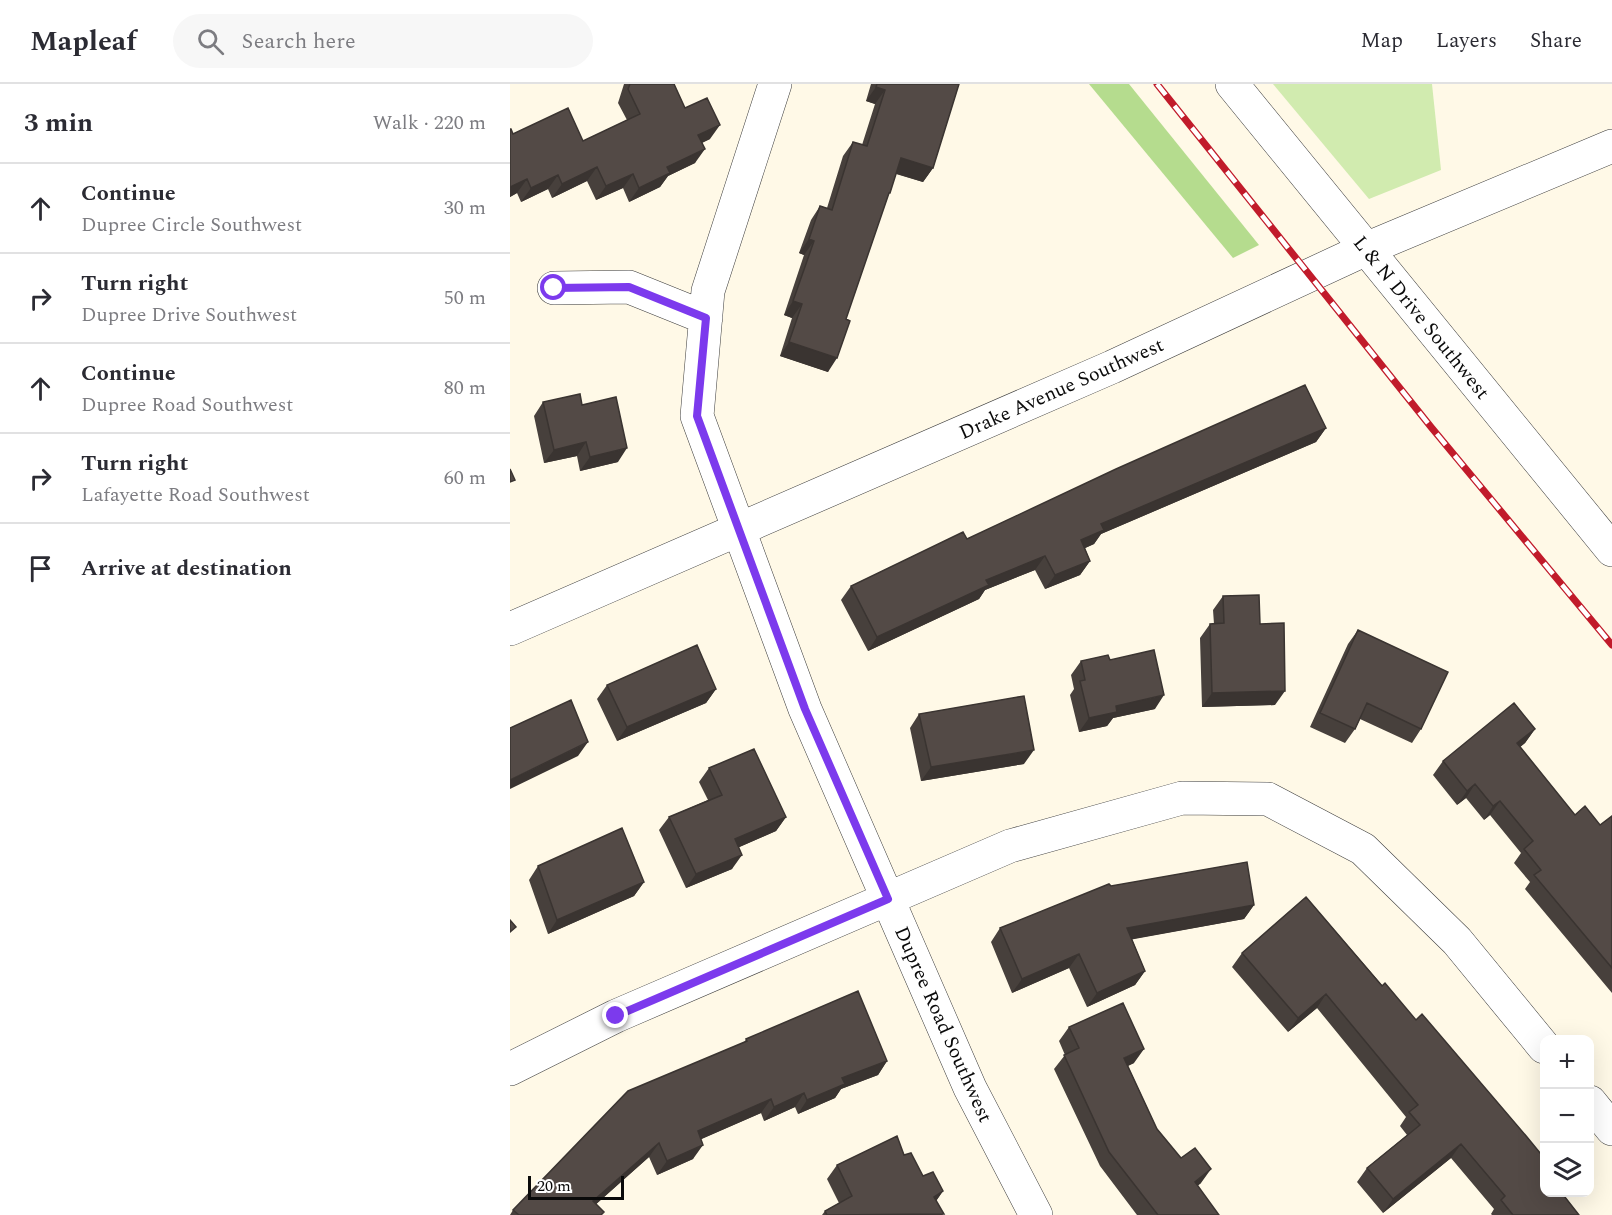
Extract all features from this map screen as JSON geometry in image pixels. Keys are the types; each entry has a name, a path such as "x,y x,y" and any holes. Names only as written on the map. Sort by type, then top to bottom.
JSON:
{"street":[{"name":"Dupree Road Southwest","path":"775,84 708,291 697,416 805,709 970,1088 1036,1215"},
{"name":"L & N Drive Southwest","path":"1232,84 1612,550"},
{"name":"Drake Avenue Southwest","path":"510,629 1112,366 1366,249 1612,146"},
{"path":"554,288 629,287 706,318"},
{"path":"510,1069 616,1016 1010,846 1182,798 1268,799 1363,849 1457,941 1540,1041"},
{"path":"1594,1107 1612,1129"}],"green space":[{"path":"1089,84 1129,84 1259,245 1233,258"},
{"path":"1273,84 1432,84 1441,170 1369,199"}],"building":[{"path":"630,84 674,84 685,108 707,98 720,125 698,135 705,149 667,167 670,173 639,188 633,174 606,186 597,167 562,184 558,175 531,188 527,179 510,187 510,129 513,134 568,108 583,141 640,114 628,89"},
{"path":"877,84 959,84 933,168 901,158 846,319 850,321 837,358 789,342 802,304 793,301 814,241 809,239 820,206 832,210 853,142 867,146 885,90 876,87"},
{"path":"1305,385 1326,428 1101,524 1104,530 1081,540 1090,561 1055,575 1045,556 986,580 989,585 877,637 851,586 963,532 967,539 1116,469"},
{"path":"580,394 582,405 616,397 627,448 590,457 586,442 554,450 543,402"},
{"path":"510,469 515,480 510,482"},
{"path":"1259,595 1260,624 1284,623 1285,691 1212,693 1210,624 1224,623 1223,596"},
{"path":"1358,630 1448,672 1421,729 1367,703 1355,729 1320,713"},
{"path":"697,645 716,689 627,727 607,685"},
{"path":"1154,650 1164,695 1116,706 1117,712 1089,718 1080,681 1085,680 1081,661 1108,655 1110,660"},
{"path":"1024,696 1034,750 931,767 919,714"},
{"path":"571,700 588,742 510,780 510,728"},
{"path":"1514,703 1535,729 1517,743 1575,815 1585,806 1600,825 1612,816 1612,968 1534,875 1541,870 1524,849 1533,841 1500,801 1493,806 1475,784 1467,791 1443,761"},
{"path":"754,749 786,817 735,839 742,855 696,874 669,817 722,795 709,768"},
{"path":"622,828 644,882 557,920 538,866"},
{"path":"1247,862 1254,905 1127,928 1145,971 1097,993 1079,954 1022,979 1000,928 1109,884 1111,886"},
{"path":"1306,897 1382,986 1385,983 1416,1020 1422,1014 1540,1153 1540,1197 1565,1197 1579,1215 1513,1215 1501,1200 1505,1196 1461,1144 1393,1199 1367,1168 1420,1125 1409,1112 1418,1105 1326,994 1298,1018 1242,953"},
{"path":"510,920 516,927 510,932"},
{"path":"858,991 887,1061 842,1078 845,1084 807,1100 804,1093 774,1107 771,1099 698,1131 703,1145 667,1161 659,1143 593,1201 604,1212 601,1215 519,1215 513,1210 628,1091"},
{"path":"1123,1003 1144,1049 1124,1058 1157,1129 1181,1158 1195,1148 1211,1169 1195,1182 1219,1215 1158,1215 1109,1152 1064,1055 1079,1048 1069,1027"},
{"path":"897,1136 904,1155 911,1153 923,1176 933,1172 943,1191 934,1197 944,1214 827,1215 825,1211 852,1196 837,1165"}],"railway":[{"path":"1157,84 1431,427 1612,645"}],"route":[{"path":"554,288 629,287 706,318 697,416 805,709 888,899 616,1016"}]}
